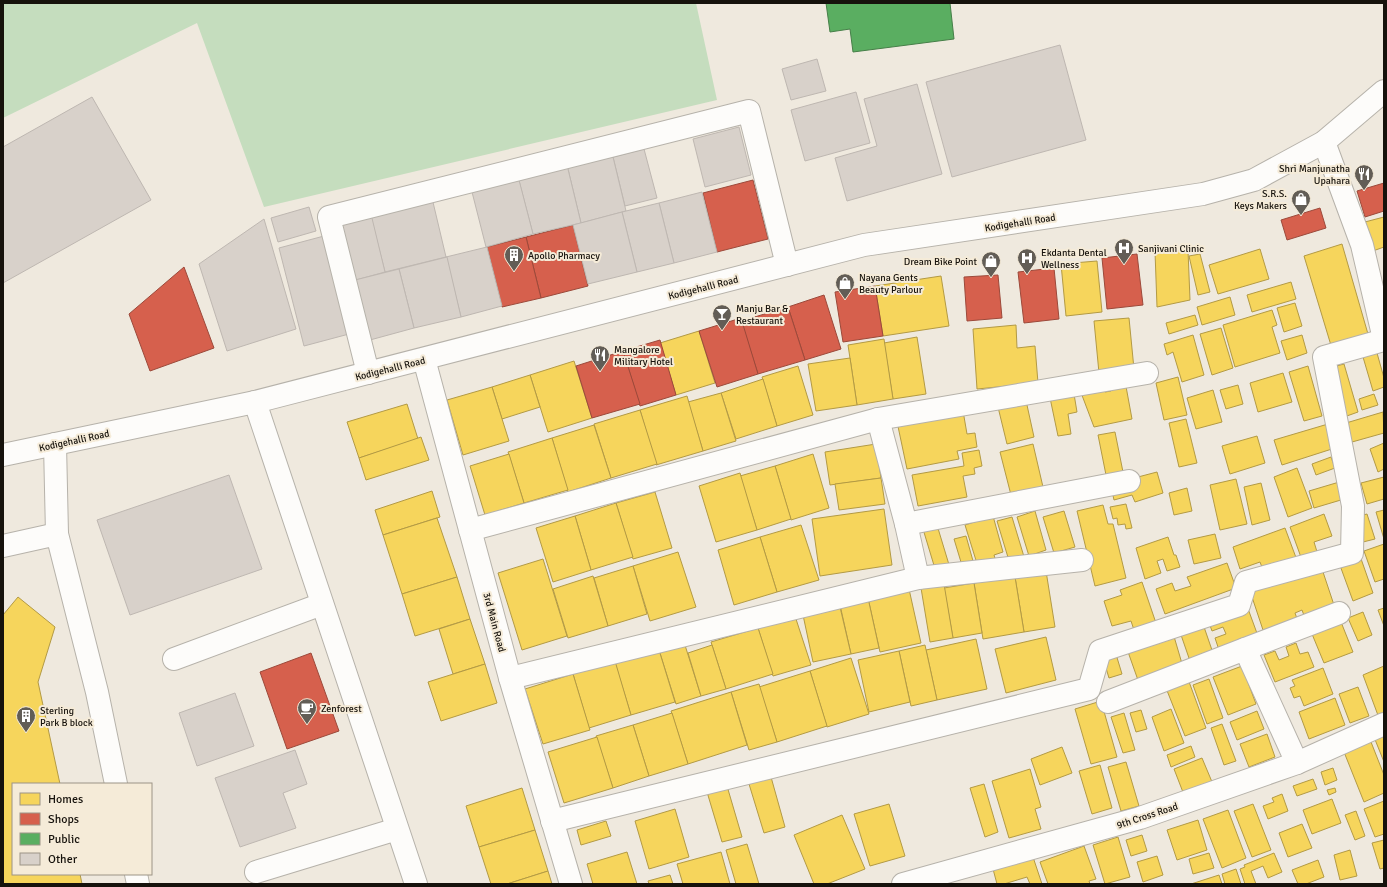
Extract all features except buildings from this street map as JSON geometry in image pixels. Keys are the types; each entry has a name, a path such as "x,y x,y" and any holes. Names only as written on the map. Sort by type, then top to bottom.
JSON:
{"street":[{"name":"Kodigehalli Road","path":"3,455 255,402 864,245 1203,194 1254,180 1324,142 1384,91"},
{"path":"368,373 329,217 749,111 787,265"},
{"path":"552,821 1089,689 1100,651 1239,605 1246,582 1352,553 1353,506 1324,357 1384,340 1362,245 1324,142"},
{"name":"3rd Main Road","path":"424,359 510,678 571,884"},
{"path":"470,530 878,419 1147,373"},
{"path":"255,402 416,884"},
{"path":"878,419 906,524 918,578"},
{"path":"55,444 57,534 96,692 116,783"},
{"path":"906,524 1128,481"},
{"path":"3,546 57,534"},
{"path":"510,678 918,578 1082,560"},
{"path":"174,659 322,604"},
{"path":"1108,702 1339,613"},
{"path":"1245,649 1297,763"},
{"name":"9th Cross Road","path":"903,884 1140,818 1297,763 1384,724"},
{"path":"256,872 397,829"}],"green space":[{"path":"3,3 696,3 717,100 264,207 197,23 3,118"}],"place":[{"name":"Shri Manjunatha Upahara","path":"1364,191"},
{"name":"S.R.S. Keys Makers","path":"1301,216"},
{"name":"Sanjivani Clinic","path":"1124,265"},
{"name":"Apollo Pharmacy","path":"514,272"},
{"name":"Ekdanta Dental Wellness","path":"1027,275"},
{"name":"Dream Bike Point","path":"991,278"},
{"name":"Nayana Gents Beauty Parlour","path":"845,300"},
{"name":"Manju Bar & Restaurant","path":"722,331"},
{"name":"Mangalore Military Hotel","path":"600,372"},
{"name":"Zenforest","path":"307,725"},
{"name":"Sterling Park B block","path":"26,733"}]}
